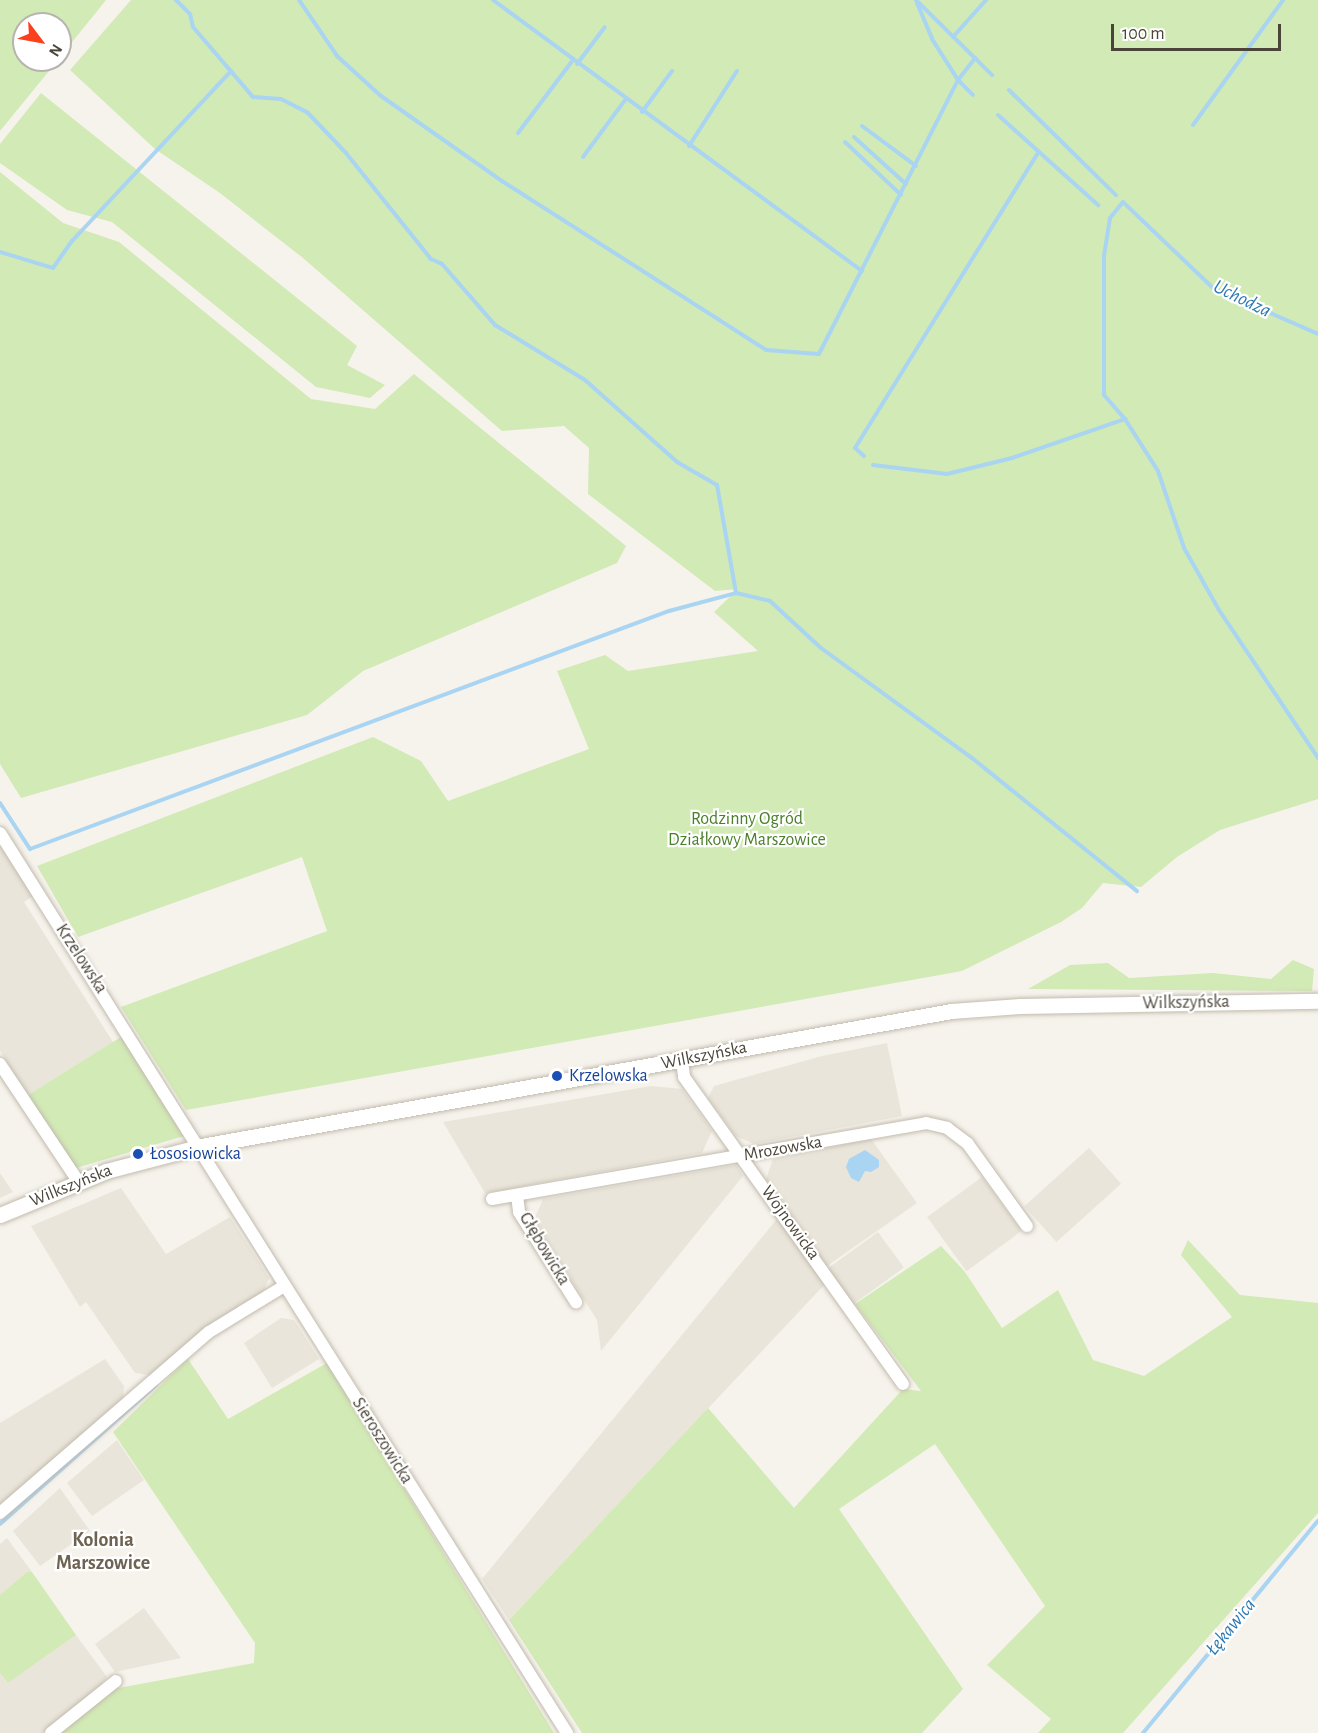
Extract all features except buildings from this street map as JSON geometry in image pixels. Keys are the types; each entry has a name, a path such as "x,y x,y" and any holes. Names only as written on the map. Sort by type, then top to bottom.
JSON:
{"street":[{"name":"Krzelowska","path":"0,833 201,1146"},
{"name":"Wilkszyńska","path":"0,1215 78,1181 201,1146 951,1011 1020,1005 1317,1001"},
{"name":"Wojnowicka","path":"681,1060 684,1077 743,1156 903,1384"},
{"path":"0,1064 78,1181"},
{"name":"Mrozowska","path":"492,1199 926,1123 937,1124 968,1144 1027,1226"},
{"name":"Sieroszowicka","path":"201,1146 284,1286 567,1733"},
{"name":"Głębowicka","path":"516,1195 519,1212 576,1302"},
{"path":"0,1513 209,1332 284,1286"},
{"path":"51,1733 116,1681"}],"shaded area":[{"path":"0,845 33,896 24,902 113,1042 28,1095 0,1051"},
{"path":"887,1043 902,1116 754,1144 736,1136 708,1098 714,1086 822,1056"},
{"path":"651,1086 682,1089 712,1131 702,1153 485,1193 443,1122"},
{"path":"871,1139 917,1203 827,1266 766,1179 773,1159"},
{"path":"1089,1148 1121,1184 1056,1242 1024,1206"},
{"path":"736,1165 743,1176 601,1351 597,1320 534,1220 543,1199"},
{"path":"0,1173 13,1192 0,1198"},
{"path":"982,1177 1021,1231 966,1271 927,1217"},
{"path":"121,1188 166,1254 230,1217 269,1278 263,1293 150,1375 135,1373 86,1302 80,1307 31,1226"},
{"path":"777,1219 827,1282 509,1620 482,1579"},
{"path":"878,1232 904,1268 854,1304 828,1268"},
{"path":"281,1318 294,1320 319,1359 272,1388 244,1343"},
{"path":"105,1359 124,1386 123,1399 0,1506 0,1423"},
{"path":"117,1440 144,1480 92,1516 67,1483"},
{"path":"60,1488 90,1531 40,1566 13,1531"},
{"path":"7,1538 32,1572 27,1572 0,1596 0,1544"},
{"path":"144,1608 181,1658 115,1672 95,1644"},
{"path":"76,1635 107,1677 101,1685 43,1733 0,1733 0,1673 8,1683"}],"green space":[{"path":"0,0 106,0 72,42 72,12 12,12 12,72 48,72 0,131"},
{"name":"Rodzinny Ogród Działkowy Marszowice","path":"131,0 1318,0 1318,799 1220,830 1177,857 1141,887 1103,883 1082,908 1061,922 962,971 186,1110 121,1007 327,931 302,857 78,937 37,866 373,737 421,761 448,801 589,749 557,671 605,655 628,671 758,651 714,612 738,589 715,591 588,494 589,448 564,426 502,431 303,258 220,193 155,149 72,72 72,68"},
{"path":"41,93 357,346 347,365 385,385 370,398 316,387 112,222 67,210 0,163 0,144"},
{"path":"0,172 63,223 119,242 311,399 375,409 414,374 626,546 617,563 363,671 307,715 21,798 0,764"},
{"path":"1293,960 1314,969 1312,991 1028,989 1070,965 1108,963 1129,978 1213,973 1271,979"},
{"path":"124,1035 184,1136 76,1168 28,1095"},
{"path":"1188,1240 1240,1295 1318,1303 1318,1513 1123,1733 1038,1733 1051,1719 987,1665 1045,1606 935,1444 839,1509 963,1689 922,1733 582,1733 509,1620 708,1408 794,1508 903,1389 921,1391 855,1304 941,1246 965,1272 1002,1328 1058,1290 1093,1360 1144,1376 1232,1317 1181,1255"},
{"path":"188,1359 228,1419 327,1363 554,1733 56,1733 113,1689 254,1663 255,1643 113,1432"},
{"path":"27,1572 32,1572 76,1635 8,1683 0,1673 0,1595"}],"water":[{"path":"865,1150 879,1160 879,1167 871,1172 865,1171 859,1182 851,1178 846,1167 849,1159"}],"waterway":[{"path":"176,0 190,14 193,27 253,97 281,99 308,113 346,153 431,259 442,264 495,325 585,380 677,462 717,485 736,593 770,601 821,648 972,758 1137,891"},
{"path":"299,0 337,56 381,96 502,181 766,350 819,354 958,80 975,58"},
{"path":"493,0 862,271"},
{"name":"Uchodza","path":"916,0 992,75"},
{"path":"953,37 986,0"},
{"path":"1193,125 1283,0"},
{"path":"917,3 932,39 958,80 973,95"},
{"path":"577,64 605,27"},
{"path":"518,133 573,60"},
{"path":"0,252 53,268 72,241 231,71"},
{"path":"642,112 672,71"},
{"path":"689,146 737,71"},
{"name":"Uchodza","path":"1009,90 1116,195"},
{"path":"583,157 625,100"},
{"path":"998,115 1098,205"},
{"path":"862,126 916,166"},
{"path":"854,137 906,184"},
{"path":"845,142 901,195"},
{"path":"864,456 855,448 1038,153"},
{"path":"1318,334 1213,288 1123,202 1110,218 1104,256 1104,395 1125,419 1158,471 1184,548 1219,610 1318,758"},
{"path":"873,465 947,474 1012,458 1125,419"},
{"path":"0,803 30,849 669,611 736,593"},
{"path":"0,1524 156,1385"},
{"name":"Łękawica","path":"1143,1733 1318,1521"}],"place":[{"name":"Krzelowska","path":"557,1076"},
{"name":"Łososiowicka","path":"138,1154"}],"district":[{"name":"Kolonia Marszowice","path":"103,1552"}]}
